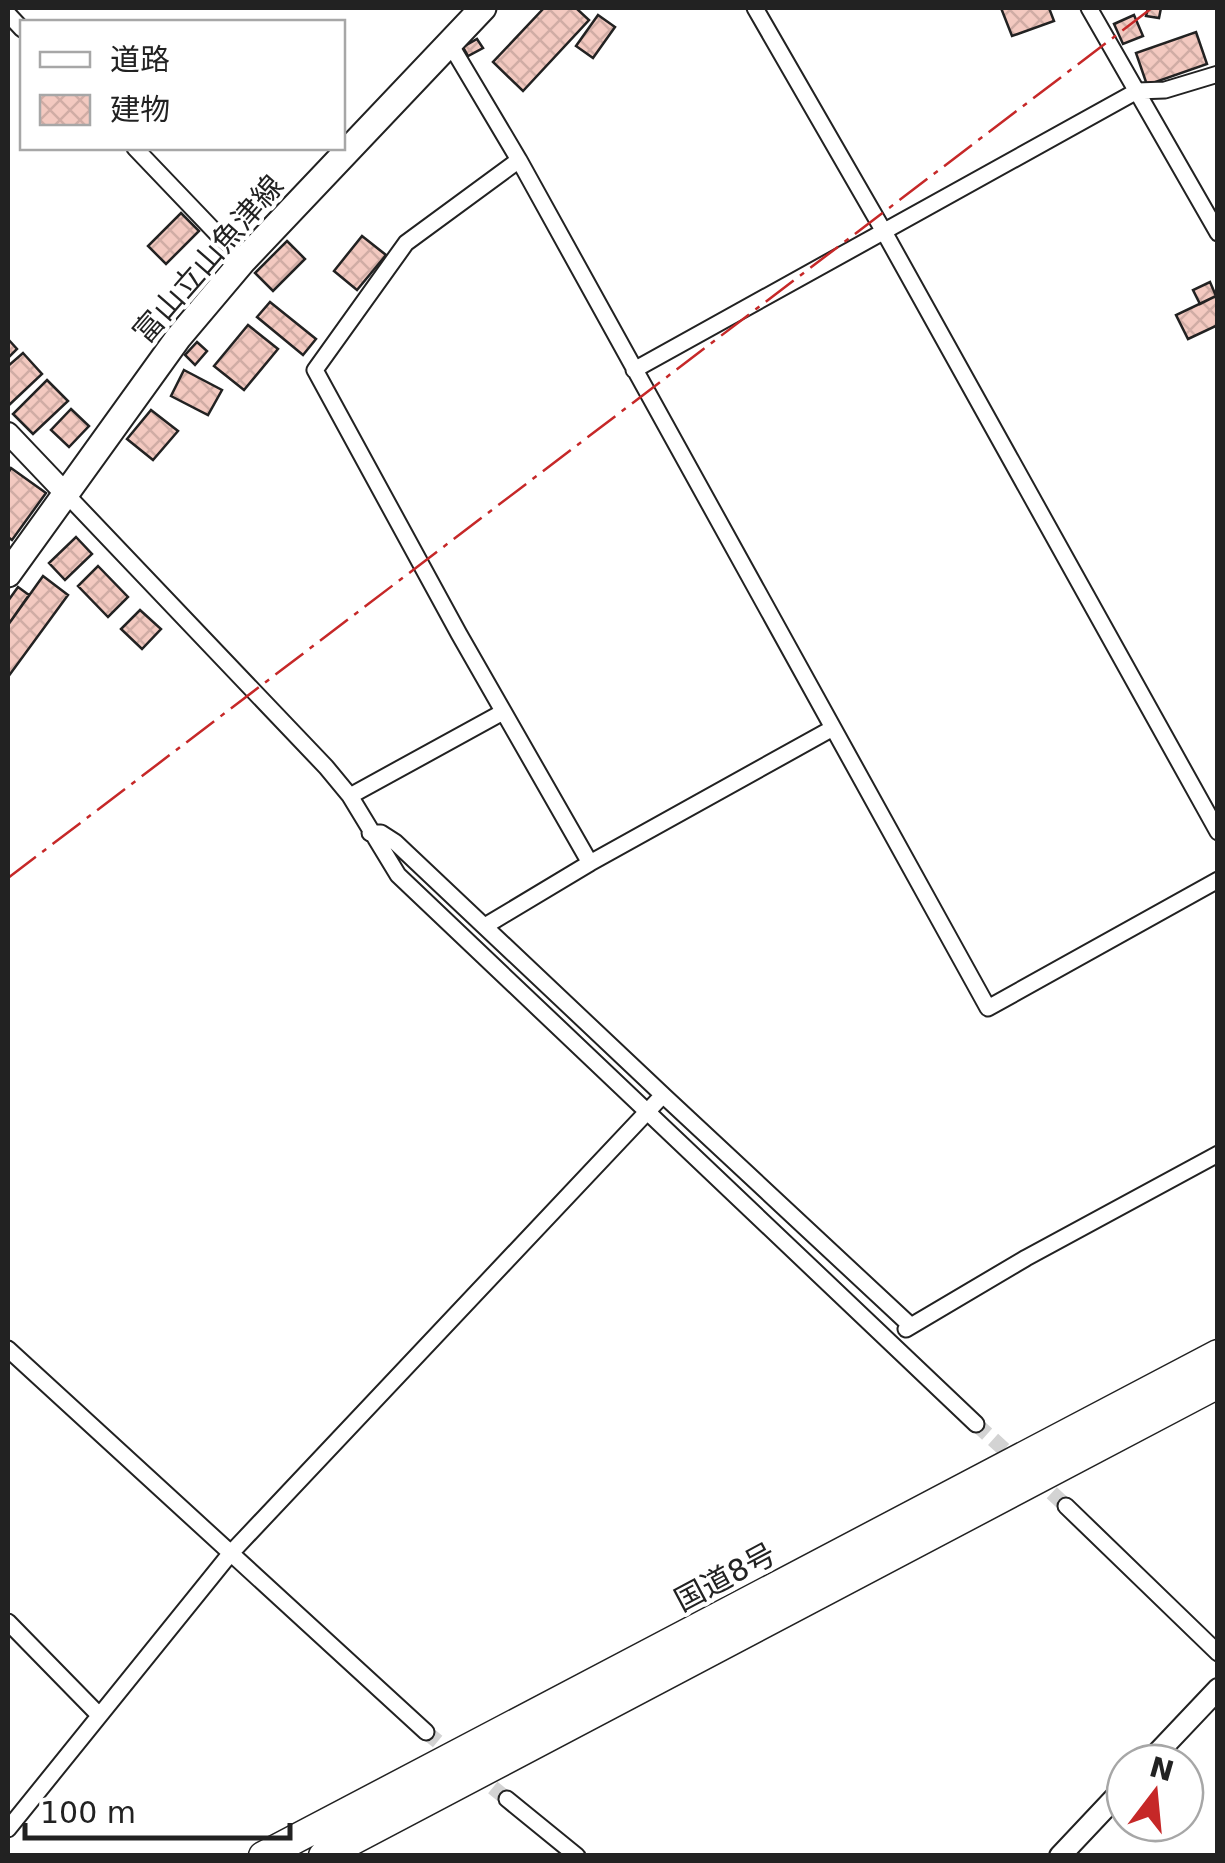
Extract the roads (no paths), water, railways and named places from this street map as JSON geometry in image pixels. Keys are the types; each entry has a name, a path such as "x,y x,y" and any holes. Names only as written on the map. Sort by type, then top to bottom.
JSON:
{"highway":[{"name":"国道8号","path":"262,1856 1218,1354"},
{"name":"国道8号","path":"323,1856 1218,1384"}],"main road":[{"name":"富山立山魚津線","path":"8,574 178,338 242,261 483,8"}],"street":[{"path":"755,8 1218,832"},
{"path":"1089,8 1218,234"},
{"path":"450,44 988,1008 1218,880"},
{"path":"634,370 1137,91 1166,90 1218,74"},
{"path":"136,150 242,261"},
{"path":"518,160 406,243 315,370 590,862"},
{"path":"8,432 350,796 398,875 976,1424"},
{"path":"350,796 503,712"},
{"path":"485,926 590,862 834,728"},
{"path":"370,833 381,833 395,842 911,1326"},
{"path":"8,1829 230,1554 663,1095"},
{"path":"889,1339 1026,1258 1218,1154"},
{"path":"8,1349 426,1732"},
{"path":"1066,1506 1218,1653"},
{"path":"8,1622 98,1714"},
{"path":"1167,1743 1218,1690"},
{"path":"507,1799 577,1856"},
{"path":"1060,1856 1105,1808"}],"tunnel":[{"path":"976,1424 1018,1462"},
{"path":"1035,1477 1066,1506"},
{"path":"426,1732 458,1758"},
{"path":"475,1773 507,1799"}]}
